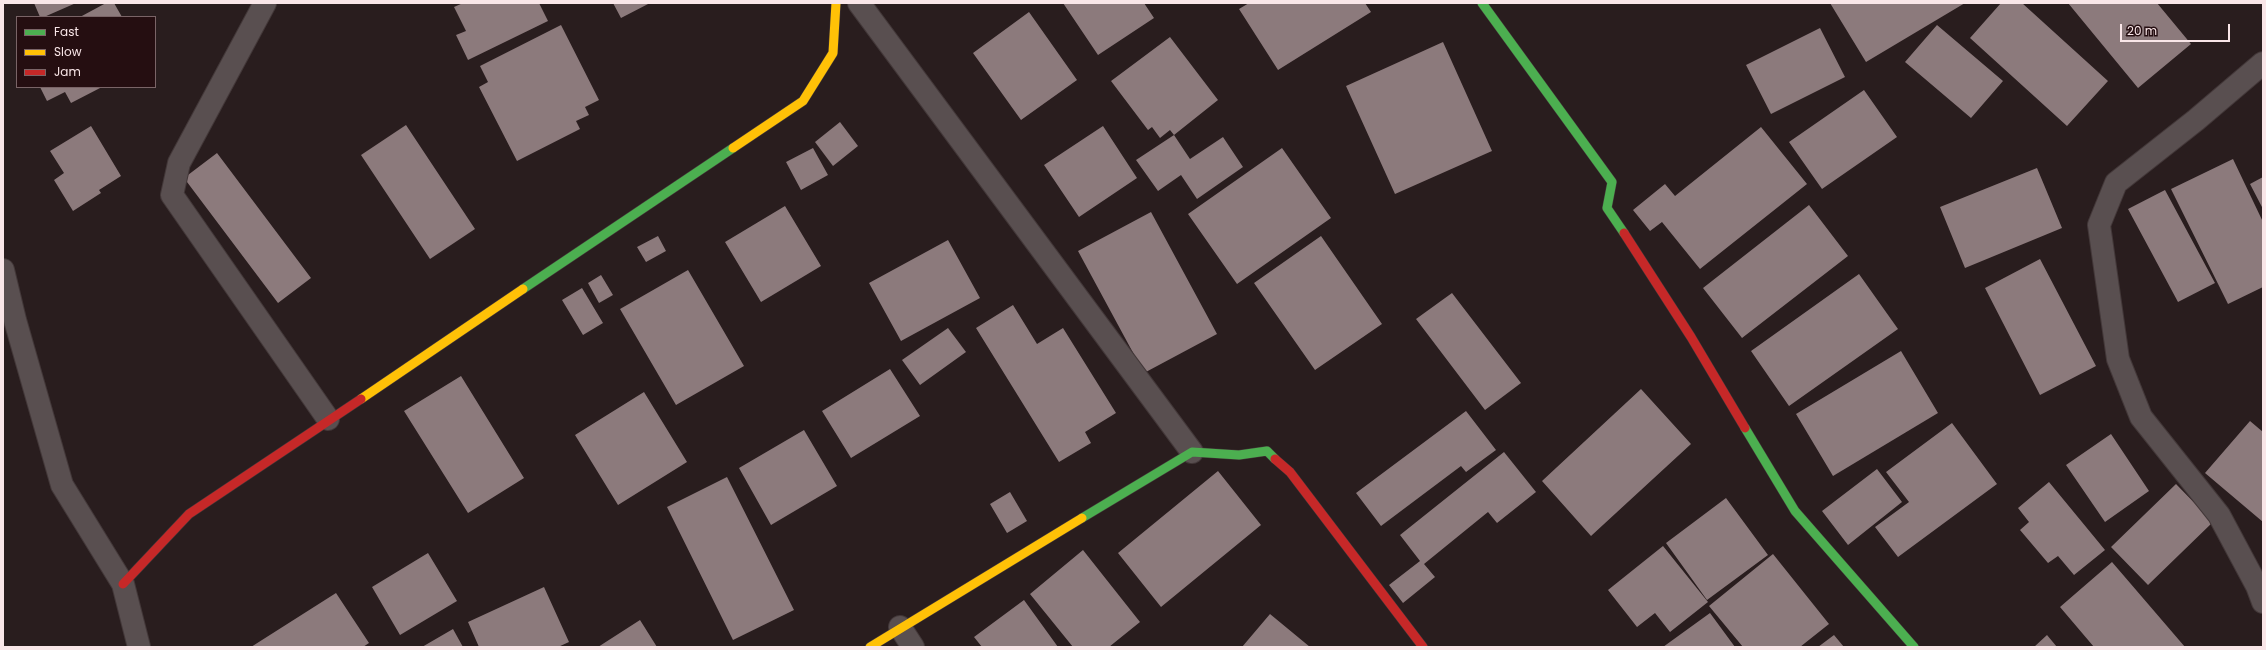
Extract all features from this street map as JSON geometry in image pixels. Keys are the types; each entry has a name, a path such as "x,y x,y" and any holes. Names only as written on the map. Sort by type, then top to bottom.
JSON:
{"street":[{"path":"265,3 179,164 172,195 328,419"},
{"path":"123,584 189,514 328,419 803,101 833,53 836,3"},
{"path":"859,3 1192,452"},
{"path":"1482,3 1612,182 1607,208 1692,337 1795,511 1914,647"},
{"path":"2263,63 2196,120 2116,183 2099,225 2118,358 2141,417 2219,515 2257,586 2263,602"},
{"path":"3,270 15,320 62,485 123,584 139,647"},
{"path":"870,647 900,627 1192,452 1239,455 1267,451 1290,472 1423,647"},
{"path":"900,627 913,647"}],"building":[{"path":"34,3 76,3 46,16 40,16"},
{"path":"106,3 114,3 121,16 82,16"},
{"path":"463,3 539,3 548,21 468,60 456,35 466,31 454,7"},
{"path":"613,3 650,3 621,18"},
{"path":"1063,3 1144,3 1154,18 1098,55"},
{"path":"1249,3 1365,3 1371,12 1278,70 1239,9"},
{"path":"1830,3 1965,3 1866,62"},
{"path":"2001,3 2022,3 2108,81 2067,126 1970,38"},
{"path":"2068,3 2157,3 2191,44 2138,88"},
{"path":"1029,12 1077,80 1021,120 973,53"},
{"path":"561,25 599,100 585,107 589,115 576,121 580,129 517,161 479,87 488,82 480,66"},
{"path":"1937,25 2003,81 1971,118 1905,62"},
{"path":"1820,28 1845,77 1771,114 1746,65"},
{"path":"1170,37 1218,100 1174,135 1170,130 1160,138 1152,127 1148,130 1111,81"},
{"path":"1443,42 1492,151 1395,194 1346,86"},
{"path":"40,88 100,88 71,103 65,92 47,101"},
{"path":"1864,90 1897,137 1822,189 1789,142"},
{"path":"840,122 858,146 833,166 815,142"},
{"path":"406,125 475,229 430,259 361,155"},
{"path":"91,126 121,176 99,190 101,193 73,211 54,180 64,173 50,151"},
{"path":"1103,126 1137,178 1079,217 1044,165"},
{"path":"1761,127 1807,184 1700,269 1662,222 1650,231 1633,210 1665,184 1675,196"},
{"path":"1174,135 1190,159 1223,137 1243,167 1197,199 1181,175 1158,191 1136,160"},
{"path":"813,148 828,175 801,190 786,162"},
{"path":"1282,148 1331,218 1237,284 1188,214"},
{"path":"217,153 311,278 278,303 184,178"},
{"path":"2233,159 2263,222 2263,287 2228,304 2171,189"},
{"path":"2037,168 2062,228 1965,268 1940,207"},
{"path":"2263,177 2263,209 2250,184"},
{"path":"2165,190 2215,283 2178,302 2128,209"},
{"path":"1809,205 1848,256 1742,338 1703,288"},
{"path":"785,206 821,266 761,302 725,242"},
{"path":"1151,212 1217,334 1144,373 1078,251"},
{"path":"658,236 666,251 646,262 637,247"},
{"path":"1321,236 1382,324 1315,370 1254,283"},
{"path":"948,240 980,298 901,341 869,283"},
{"path":"2040,259 2096,366 2040,395 1985,288"},
{"path":"688,270 744,366 676,405 620,309"},
{"path":"1859,274 1898,329 1789,406 1751,351"},
{"path":"601,275 613,295 599,303 588,283"},
{"path":"582,288 603,323 583,335 562,300"},
{"path":"1452,293 1521,383 1485,410 1416,319"},
{"path":"1013,305 1037,344 1063,328 1116,413 1085,432 1091,443 1059,462 976,328"},
{"path":"948,328 966,352 920,385 902,360"},
{"path":"1901,351 1938,413 1833,476 1796,414"},
{"path":"890,369 920,416 851,458 822,411"},
{"path":"461,376 524,478 468,513 404,411"},
{"path":"1641,389 1691,444 1591,536 1542,481"},
{"path":"644,392 687,462 618,505 575,435"},
{"path":"1466,411 1496,450 1466,472 1461,466 1381,526 1356,493"},
{"path":"2250,421 2263,432 2263,522 2205,473"},
{"path":"1952,423 1997,484 1898,557 1875,527 1909,502 1886,472"},
{"path":"804,430 837,486 771,525 739,468"},
{"path":"2111,434 2149,491 2105,522 2066,465"},
{"path":"1504,452 1536,492 1497,523 1488,512 1424,564 1435,577 1403,603 1389,585 1420,561 1400,535"},
{"path":"1877,469 1902,502 1848,545 1822,511"},
{"path":"1218,471 1261,525 1161,607 1118,553"},
{"path":"727,477 794,610 733,640 667,507"},
{"path":"2049,482 2105,550 2074,575 2058,556 2048,563 2020,530 2029,522 2018,508"},
{"path":"2176,484 2213,522 2148,585 2111,547"},
{"path":"1010,492 1027,521 1007,533 990,504"},
{"path":"1726,498 1768,555 1707,600 1666,543"},
{"path":"1663,546 1708,602 1670,632 1655,613 1637,627 1608,590"},
{"path":"1083,550 1140,622 1109,647 1073,647 1030,594"},
{"path":"428,553 457,601 400,635 372,587"},
{"path":"1773,554 1829,624 1800,647 1743,647 1709,606"},
{"path":"2112,562 2185,647 2094,647 2060,607"},
{"path":"544,587 569,642 558,647 479,647 468,622"},
{"path":"336,593 369,643 363,647 251,647"},
{"path":"1024,600 1058,647 982,647 974,637"},
{"path":"1710,613 1735,647 1663,647"},
{"path":"1270,614 1310,647 1242,647"},
{"path":"640,620 657,647 598,647"},
{"path":"453,629 463,647 422,647"},
{"path":"1834,635 1844,647 1818,647"},
{"path":"2047,635 2057,647 2034,647"}],"traffic: fast":[{"path":"1482,3 1612,182 1607,208 1624,233"},
{"path":"523,289 733,148"},
{"path":"1745,428 1795,511 1914,647"},
{"path":"1082,518 1192,452 1239,455 1267,451 1275,459"}],"traffic: slow":[{"path":"733,148 803,101 833,53 836,3"},
{"path":"361,399 523,289"},
{"path":"870,647 1082,518"}],"traffic: jam":[{"path":"1624,233 1691,337 1745,428"},
{"path":"123,584 189,514 361,399"},
{"path":"1275,459 1290,472 1423,647"}]}
